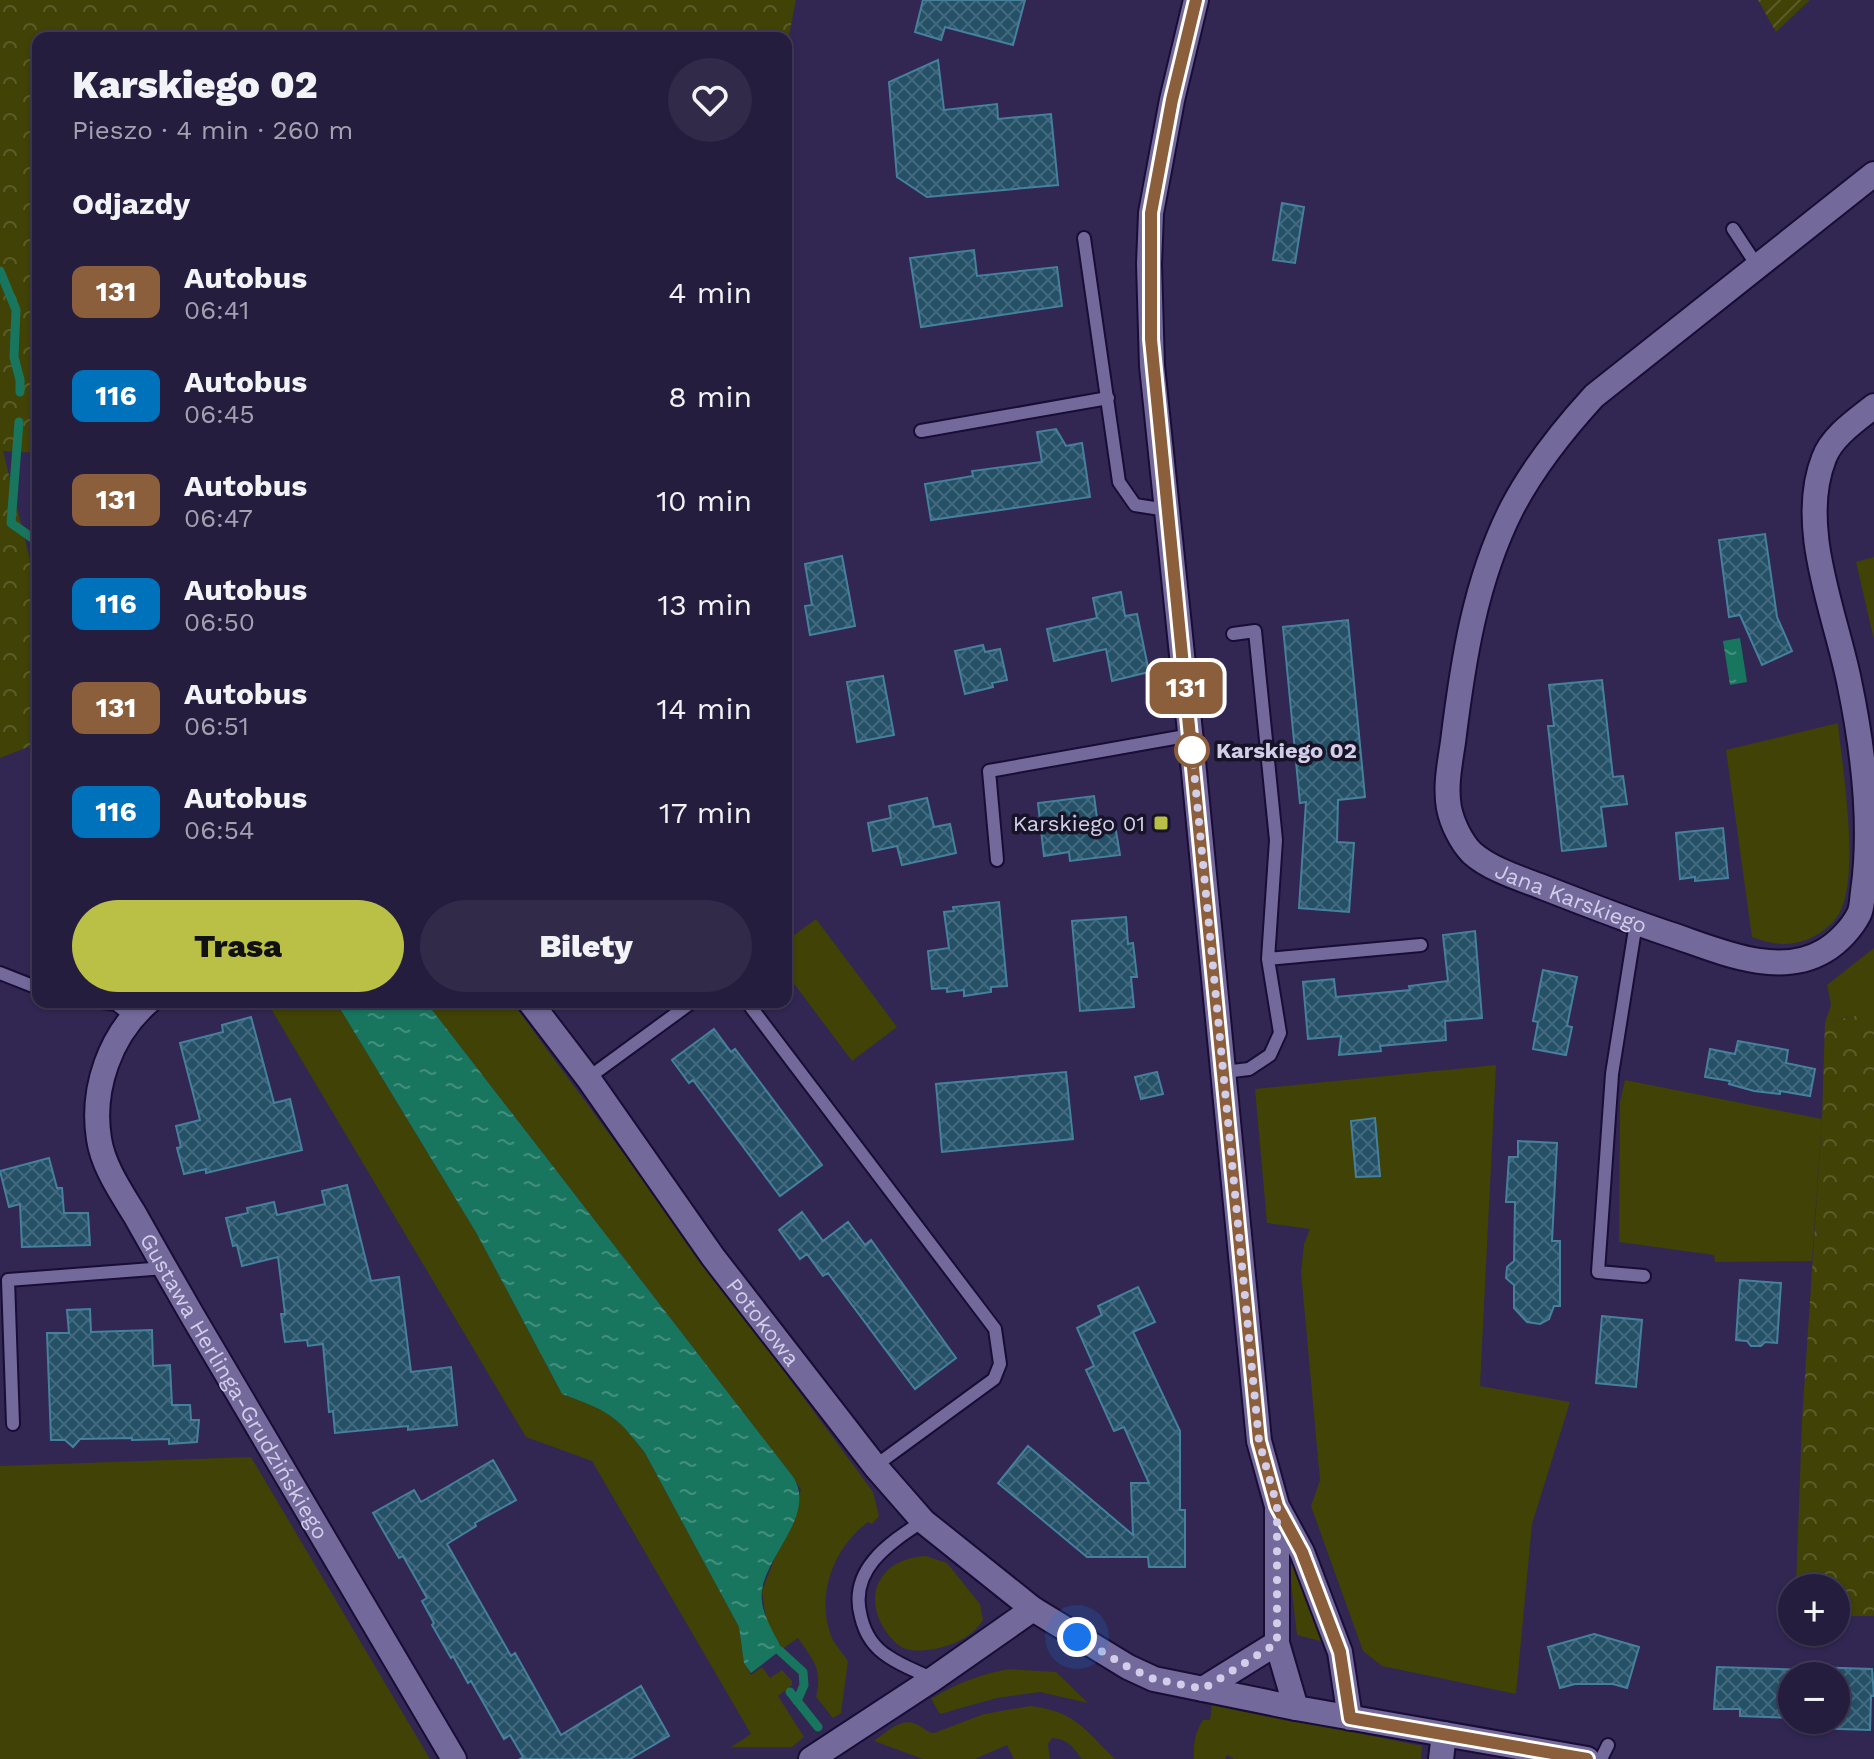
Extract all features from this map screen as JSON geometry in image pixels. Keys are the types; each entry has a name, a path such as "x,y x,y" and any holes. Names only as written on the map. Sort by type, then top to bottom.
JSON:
{"street":[{"path":"1196,0 1172,100 1151,213 1149,276 1152,366 1259,1441 1277,1506 1302,1552 1340,1652 1350,1718"},
{"name":"Jana Karskiego","path":"1874,174 1594,396 1556,438 1532,473 1512,509 1479,587 1457,709 1448,784 1449,807 1458,833 1473,854 1505,872 1636,923 1730,954 1767,962 1790,961 1823,952 1841,938 1860,912 1866,871 1863,765 1848,677 1819,548 1813,502 1825,453 1844,431 1874,406"},
{"name":"Potokowa","path":"535,1008 588,1078 713,1257 875,1466 923,1521 1033,1609 1128,1667 1154,1679 1350,1718 1587,1759"},
{"name":"Gustawa Herlinga-Grudzińskiego","path":"139,1009 119,1033 102,1077 98,1104 99,1140 106,1163 454,1759"},
{"path":"1277,1506 1277,1643 1296,1708"},
{"path":"811,1759 1033,1609"},
{"path":"1203,1689 1277,1643"},
{"path":"1441,1759 1444,1734"}],"lane":[{"path":"1733,229 1758,267"},
{"path":"1084,238 1119,482 1135,505 1167,510"},
{"path":"921,431 1108,398"},
{"path":"1224,1072 1249,1069 1270,1055 1280,1033 1268,959 1276,840 1255,631 1233,634"},
{"path":"997,860 989,771 1191,735"},
{"path":"1636,923 1612,1074 1598,1272 1644,1276"},
{"path":"1268,959 1421,945"},
{"path":"0,973 32,986"},
{"path":"588,1078 684,1008"},
{"path":"752,1008 995,1329 1000,1364 994,1379 875,1466"},
{"path":"13,1424 8,1280 165,1268"},
{"path":"923,1521 884,1549 866,1568 859,1584 857,1605 863,1628 873,1643 888,1657 933,1679"},
{"path":"1601,1759 1608,1745"}],"green space":[{"path":"0,0 796,0 790,32 32,32 32,453 3,451 32,568 32,745 0,758"},
{"path":"1758,0 1810,0 1776,32"},
{"path":"1874,557 1874,640 1856,562"},
{"path":"1838,723 1849,848 1849,874 1839,914 1820,933 1799,942 1778,944 1752,937 1726,750"},
{"path":"816,919 897,1027 852,1061 792,981 792,937"},
{"path":"1874,948 1874,1007 1855,1016 1825,1022 1831,1005 1827,985"},
{"path":"1874,1007 1874,1616 1850,1616 1850,1574 1797,1574 1825,1022 1855,1016"},
{"path":"271,1008 340,1008 477,1234 562,1394 609,1415 626,1429 645,1453 739,1627 744,1662 751,1675 762,1667 770,1678 782,1670 792,1681 792,1685 778,1696 804,1737 792,1747 731,1747 751,1734 592,1461 526,1437"},
{"path":"431,1008 516,1008 873,1492 879,1516 872,1524 868,1522 845,1546 830,1575 826,1591 828,1624 833,1640 848,1661 841,1713 833,1718 816,1697 817,1672 798,1638 782,1649 766,1619 762,1591 801,1490"},
{"path":"1496,1065 1480,1386 1570,1402 1532,1524 1516,1694 1382,1666 1363,1651 1311,1506 1320,1480 1301,1272 1304,1244 1310,1229 1267,1223 1255,1089"},
{"path":"1625,1080 1822,1119 1812,1261 1715,1262 1714,1255 1619,1242 1620,1102"},
{"path":"251,1457 430,1759 0,1759 0,1466"},
{"path":"1287,1548 1291,1548 1328,1643 1297,1635"},
{"path":"926,1556 947,1563 980,1604 983,1620 971,1633 955,1643 934,1649 910,1650 903,1648 887,1633 875,1605 876,1592 887,1571 910,1558"},
{"path":"1010,1669 1056,1672 1088,1703 1040,1692 997,1698 940,1714 931,1699 969,1680"},
{"path":"1212,1704 1422,1746 1421,1759 1234,1759 1227,1755 1225,1759 1194,1759 1196,1734 1203,1720 1210,1720"},
{"path":"1030,1706 1058,1712 1078,1723 1115,1759 1082,1759 1066,1742 1052,1738 1048,1744 1050,1759 1014,1759 1007,1745 975,1759 923,1759 874,1741 905,1723 916,1724 934,1733 984,1714"}],"water":[{"path":"1740,638 1747,682 1730,685 1723,641"},
{"path":"340,1008 431,1008 794,1478 799,1492 795,1520 762,1590 765,1613 782,1649 751,1673 744,1663 739,1627 645,1453 626,1429 609,1415 562,1394 477,1234"}],"building":[{"path":"923,0 1025,0 1013,45 945,27 941,40 915,32"},
{"path":"938,60 944,110 997,104 998,119 1051,114 1058,185 927,197 897,177 889,82"},
{"path":"1282,203 1304,207 1295,263 1273,260"},
{"path":"974,250 977,276 1057,267 1062,306 921,327 910,258"},
{"path":"1056,429 1066,446 1082,443 1090,497 931,520 925,484 973,476 972,471 1042,462 1037,432"},
{"path":"1765,534 1777,617 1792,651 1762,665 1740,615 1729,617 1719,540"},
{"path":"842,556 855,626 810,635 805,606 812,605 805,564"},
{"path":"1121,592 1125,616 1137,614 1149,672 1112,681 1106,649 1054,661 1047,629 1097,618 1093,598"},
{"path":"1348,620 1365,797 1338,800 1337,842 1354,843 1349,912 1299,908 1306,802 1300,803 1283,627"},
{"path":"983,645 985,652 1000,649 1007,680 965,694 955,651"},
{"path":"883,676 894,735 857,742 847,682"},
{"path":"1602,680 1613,777 1623,776 1627,804 1601,807 1606,846 1562,851 1548,726 1554,726 1549,685"},
{"path":"1094,796 1099,833 1116,831 1120,855 1070,861 1069,852 1044,856 1038,803"},
{"path":"927,798 934,827 950,824 956,853 902,865 897,846 873,851 868,823 891,818 889,806"},
{"path":"1723,828 1728,878 1680,879 1676,833"},
{"path":"999,902 1007,986 991,987 991,992 964,996 964,990 947,992 947,988 932,989 928,951 949,948 944,912 954,911 953,907"},
{"path":"1126,917 1128,944 1133,943 1137,977 1131,977 1134,1007 1080,1011 1072,921"},
{"path":"1475,931 1482,1018 1445,1021 1446,1040 1380,1046 1381,1051 1339,1055 1341,1036 1308,1039 1303,982 1334,979 1336,997 1410,990 1409,986 1448,981 1443,935"},
{"path":"1543,970 1577,977 1567,1026 1572,1027 1566,1055 1533,1049 1538,1022 1533,1021"},
{"path":"251,1017 274,1103 290,1099 302,1150 206,1173 206,1169 184,1174 177,1148 181,1147 176,1126 200,1120 180,1043 223,1032 222,1025"},
{"path":"714,1029 731,1052 735,1049 822,1165 780,1196 693,1080 689,1083 672,1060"},
{"path":"1738,1041 1788,1050 1786,1063 1815,1069 1810,1096 1754,1091 1729,1084 1730,1081 1705,1077 1710,1049 1735,1054"},
{"path":"1066,1072 1073,1139 942,1152 936,1084"},
{"path":"1157,1072 1163,1094 1141,1099 1135,1077"},
{"path":"1375,1118 1380,1176 1356,1177 1351,1121"},
{"path":"1518,1141 1557,1143 1552,1241 1560,1241 1560,1306 1554,1306 1549,1319 1540,1324 1527,1322 1514,1308 1514,1285 1506,1278 1507,1267 1514,1261 1515,1202 1506,1202 1509,1157 1518,1157"},
{"path":"49,1158 57,1188 62,1188 64,1213 88,1213 90,1245 22,1247 20,1204 9,1207 0,1171"},
{"path":"347,1185 371,1281 399,1277 411,1372 451,1367 457,1425 335,1433 333,1411 329,1412 323,1344 308,1346 307,1340 285,1342 278,1257 242,1266 226,1218 248,1213 247,1208 274,1202 277,1215 325,1204 322,1191"},
{"path":"802,1212 823,1241 848,1222 865,1245 871,1240 956,1358 915,1389 828,1273 823,1276 807,1254 800,1259 779,1230"},
{"path":"1740,1280 1781,1283 1777,1343 1751,1346 1747,1341 1736,1340"},
{"path":"1138,1287 1155,1322 1133,1332 1180,1431 1180,1510 1185,1510 1185,1567 1149,1567 1148,1557 1087,1557 998,1483 1028,1446 1133,1535 1131,1483 1149,1483 1124,1427 1114,1431 1086,1370 1094,1366 1077,1328 1102,1315 1098,1306"},
{"path":"90,1309 91,1332 152,1330 153,1366 170,1365 172,1405 190,1405 191,1420 199,1420 197,1442 169,1444 169,1439 80,1439 73,1447 65,1440 51,1440 47,1333 69,1333 67,1310"},
{"path":"1602,1316 1642,1320 1636,1387 1596,1383"},
{"path":"493,1460 516,1500 475,1523 476,1526 447,1544 511,1656 515,1653 561,1735 641,1686 669,1736 630,1759 520,1759 523,1757 510,1735 504,1739 471,1681 468,1683 453,1656 451,1658 422,1601 427,1598 373,1513 414,1490 421,1502"},
{"path":"1594,1634 1639,1647 1627,1688 1613,1684 1575,1684 1560,1688 1548,1647"},
{"path":"1717,1667 1778,1669 1778,1717 1740,1716 1740,1709 1714,1709"},
{"path":"1850,1668 1872,1669 1874,1696 1871,1696 1870,1730 1850,1729"}],"waterway":[{"path":"0,271 16,310 14,357 20,392"},
{"path":"19,422 11,523 32,538"},
{"path":"780,1651 803,1672 804,1685 797,1701"},
{"path":"790,1692 818,1727"}],"bus line":[{"name":"131","path":"1196,0 1172,100 1151,213 1152,366 1259,1441 1277,1506 1302,1552 1340,1652 1350,1718 1587,1759"}],"place":[{"name":"Karskiego 02","path":"1192,750"},
{"name":"Karskiego 01","path":"1161,823"}],"route":[{"path":"1077,1637 1154,1679 1203,1689 1277,1643 1277,1506 1259,1441 1192,750"}]}
